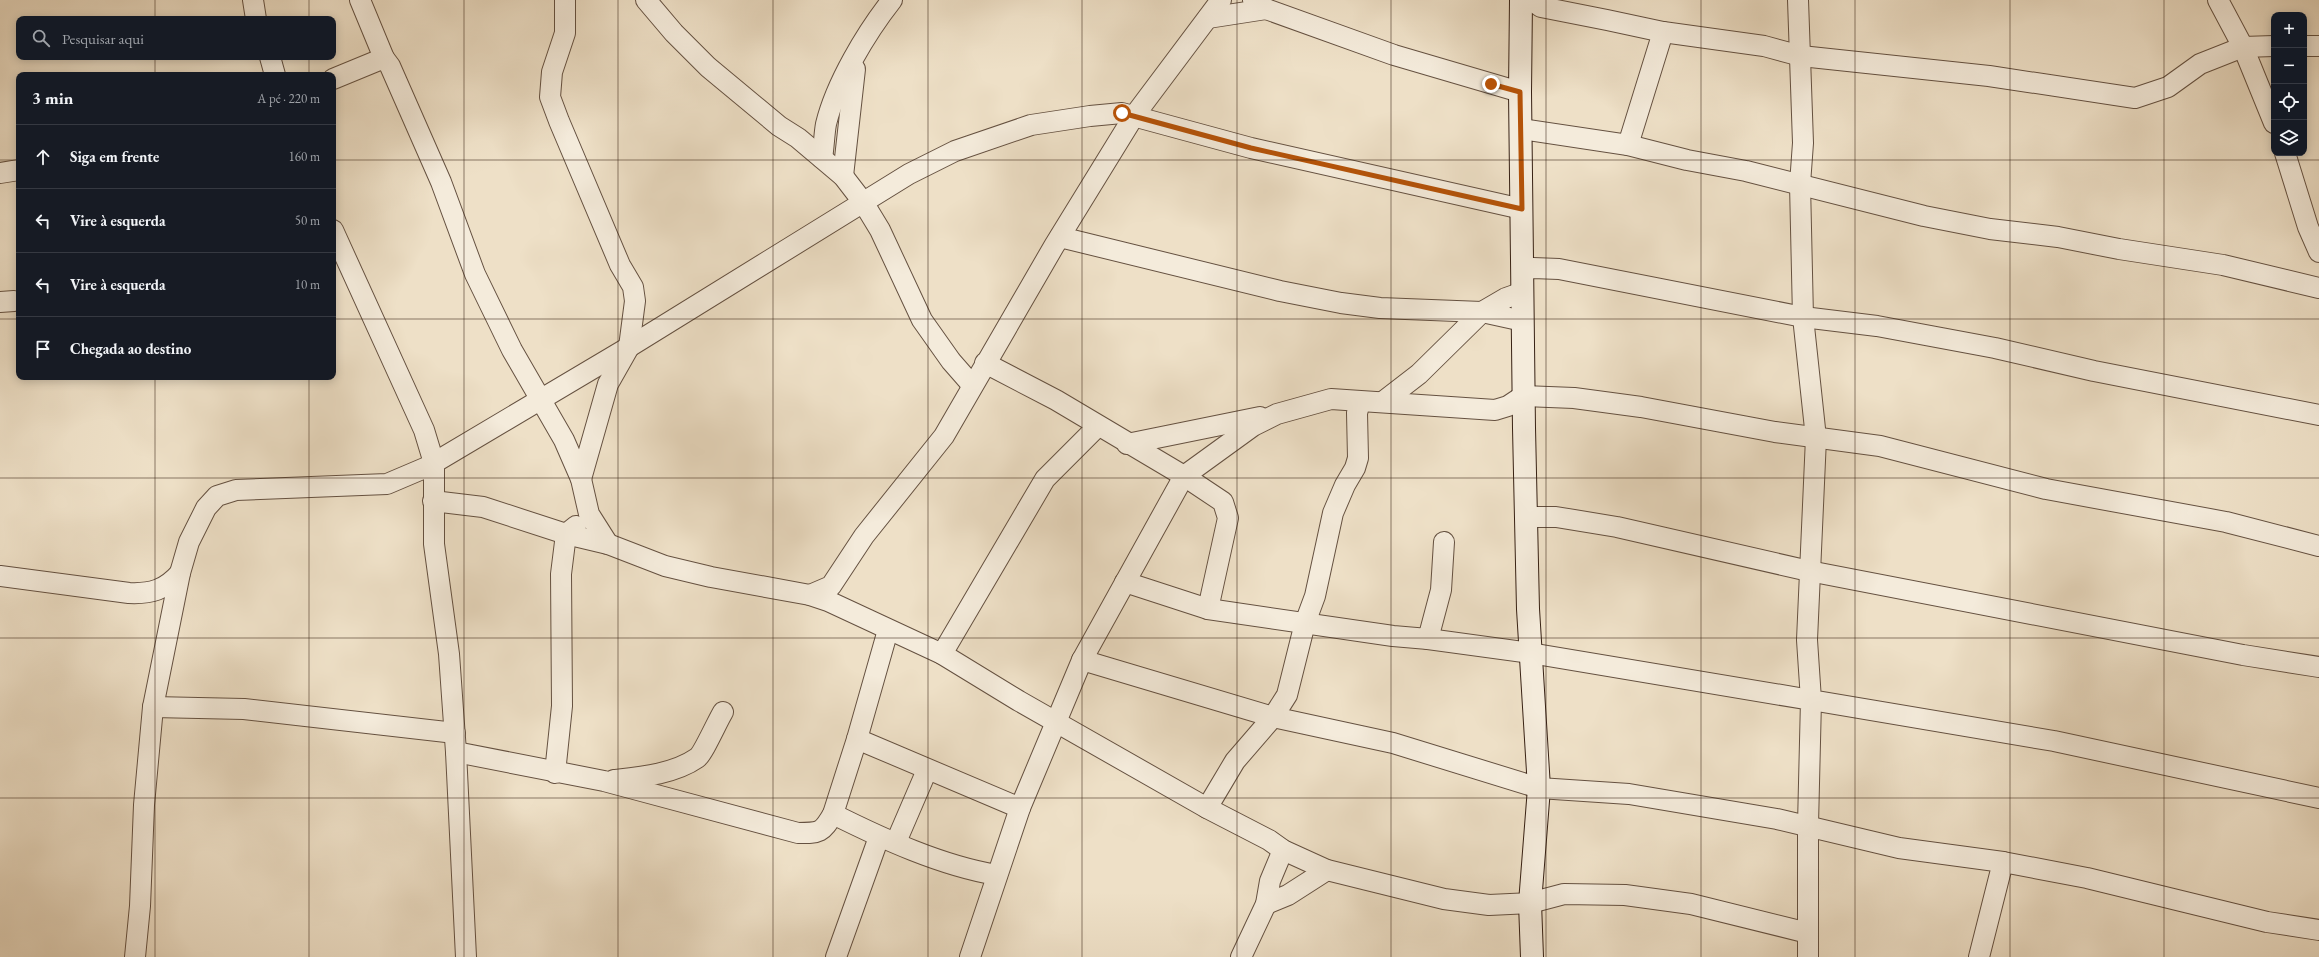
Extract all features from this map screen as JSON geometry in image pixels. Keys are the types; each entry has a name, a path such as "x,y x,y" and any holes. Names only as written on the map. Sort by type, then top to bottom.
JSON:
{"street":[{"path":"253,0 256,16"},
{"path":"360,0 384,58 423,138 475,274 512,350 542,399 581,479 589,514 608,544"},
{"path":"565,0 565,33 552,72 550,97 558,121 620,264 633,287 635,301 629,347 608,384 581,479"},
{"path":"646,0 674,33 708,68 773,121 798,138 842,176 863,202 880,230 922,320 950,361 972,385"},
{"path":"822,158 826,124 836,98 856,57 878,18 892,0"},
{"path":"810,595 831,586 864,536 944,436 985,363 1134,116 1221,0"},
{"path":"1798,0 1803,144 1800,184 1803,317 1816,438 1807,640 1811,700 1808,825 1808,957"},
{"path":"2218,0 2243,47 2273,120"},
{"path":"1208,18 1259,4 1394,55 1520,92"},
{"path":"1532,957 1530,902 1539,788 1530,653 1526,517 1523,396 1522,129 1520,92 1529,4 1663,32 1764,46 1800,56 1989,76 2135,98 2168,87 2200,64 2243,47 2271,46"},
{"path":"1764,46 1799,29"},
{"path":"1628,145 1663,32"},
{"path":"2307,46 2319,46"},
{"path":"842,176 856,57"},
{"path":"336,78 384,58"},
{"path":"271,60 274,72"},
{"path":"135,957 140,906 144,805 153,707 186,550 206,508 218,496 236,490 387,484 401,479 434,463 629,347 909,174 955,151 1031,125 1122,113 1273,153 1522,209"},
{"path":"798,138 826,124"},
{"path":"1522,129 1628,145 1800,184 1924,216 1990,229 2058,237 2119,250 2223,265 2319,288"},
{"path":"2286,156 2308,227 2319,252"},
{"path":"0,173 16,170"},
{"path":"336,237 424,430 434,463 434,544 449,654 456,742 466,957"},
{"path":"1060,237 1280,291 1380,308 1482,312 1523,321"},
{"path":"1384,401 1419,374 1482,312 1506,298 1523,282 1544,268 1579,272 1803,317 1877,326 1996,348 2094,370 2319,415"},
{"path":"985,363 1056,400 1127,444 1184,476 1223,502 1228,518 1208,609"},
{"path":"1127,444 1277,414 1331,399 1360,402 1384,401 1441,407 1495,410 1508,406 1523,396 1574,398 1641,406 1713,421 1816,438 1880,446 2046,489 2226,522 2319,546"},
{"path":"1207,808 1235,761 1273,717 1287,695 1305,623 1315,596 1333,513 1358,458 1357,412 1360,402"},
{"path":"970,957 1020,808 1058,722 1082,660 1184,476 1202,464 1233,438 1277,414"},
{"path":"942,654 1045,479 1098,426"},
{"path":"433,501 483,507 566,534 608,544 665,566 711,577 810,595 842,607 888,630 942,654 1207,808 1269,840 1283,850 1328,870 1444,899 1489,905 1530,902 1564,894 1625,895 1690,904 1808,933"},
{"path":"555,773 562,706 561,574 566,534 589,514"},
{"path":"1526,517 1556,517 1617,527 1809,571 2243,655 2319,667"},
{"path":"1428,639 1441,590 1444,542"},
{"path":"0,576 129,593 148,594 166,586 180,573"},
{"path":"1125,582 1208,609 1530,653 2054,741 2319,798"},
{"path":"831,586 842,607"},
{"path":"153,707 244,709 456,742 555,773 604,782 798,833 817,833 824,829 833,814 857,739 888,630"},
{"path":"1082,660 1273,717 1393,743 1539,788 1630,794 1808,825 1899,848 2003,862 2087,878 2267,922 2319,930"},
{"path":"604,782 651,775 670,770 698,757 723,712"},
{"path":"857,739 927,770 1020,808"},
{"path":"836,957 887,839 927,770"},
{"path":"833,814 887,839 967,870 994,884"},
{"path":"1241,957 1266,904 1270,881 1283,850"},
{"path":"1979,957 2003,862"},
{"path":"1266,904 1288,895 1328,870"}],"route":[{"path":"1122,113 1251,148 1522,209 1522,129 1520,92 1491,84"}]}
